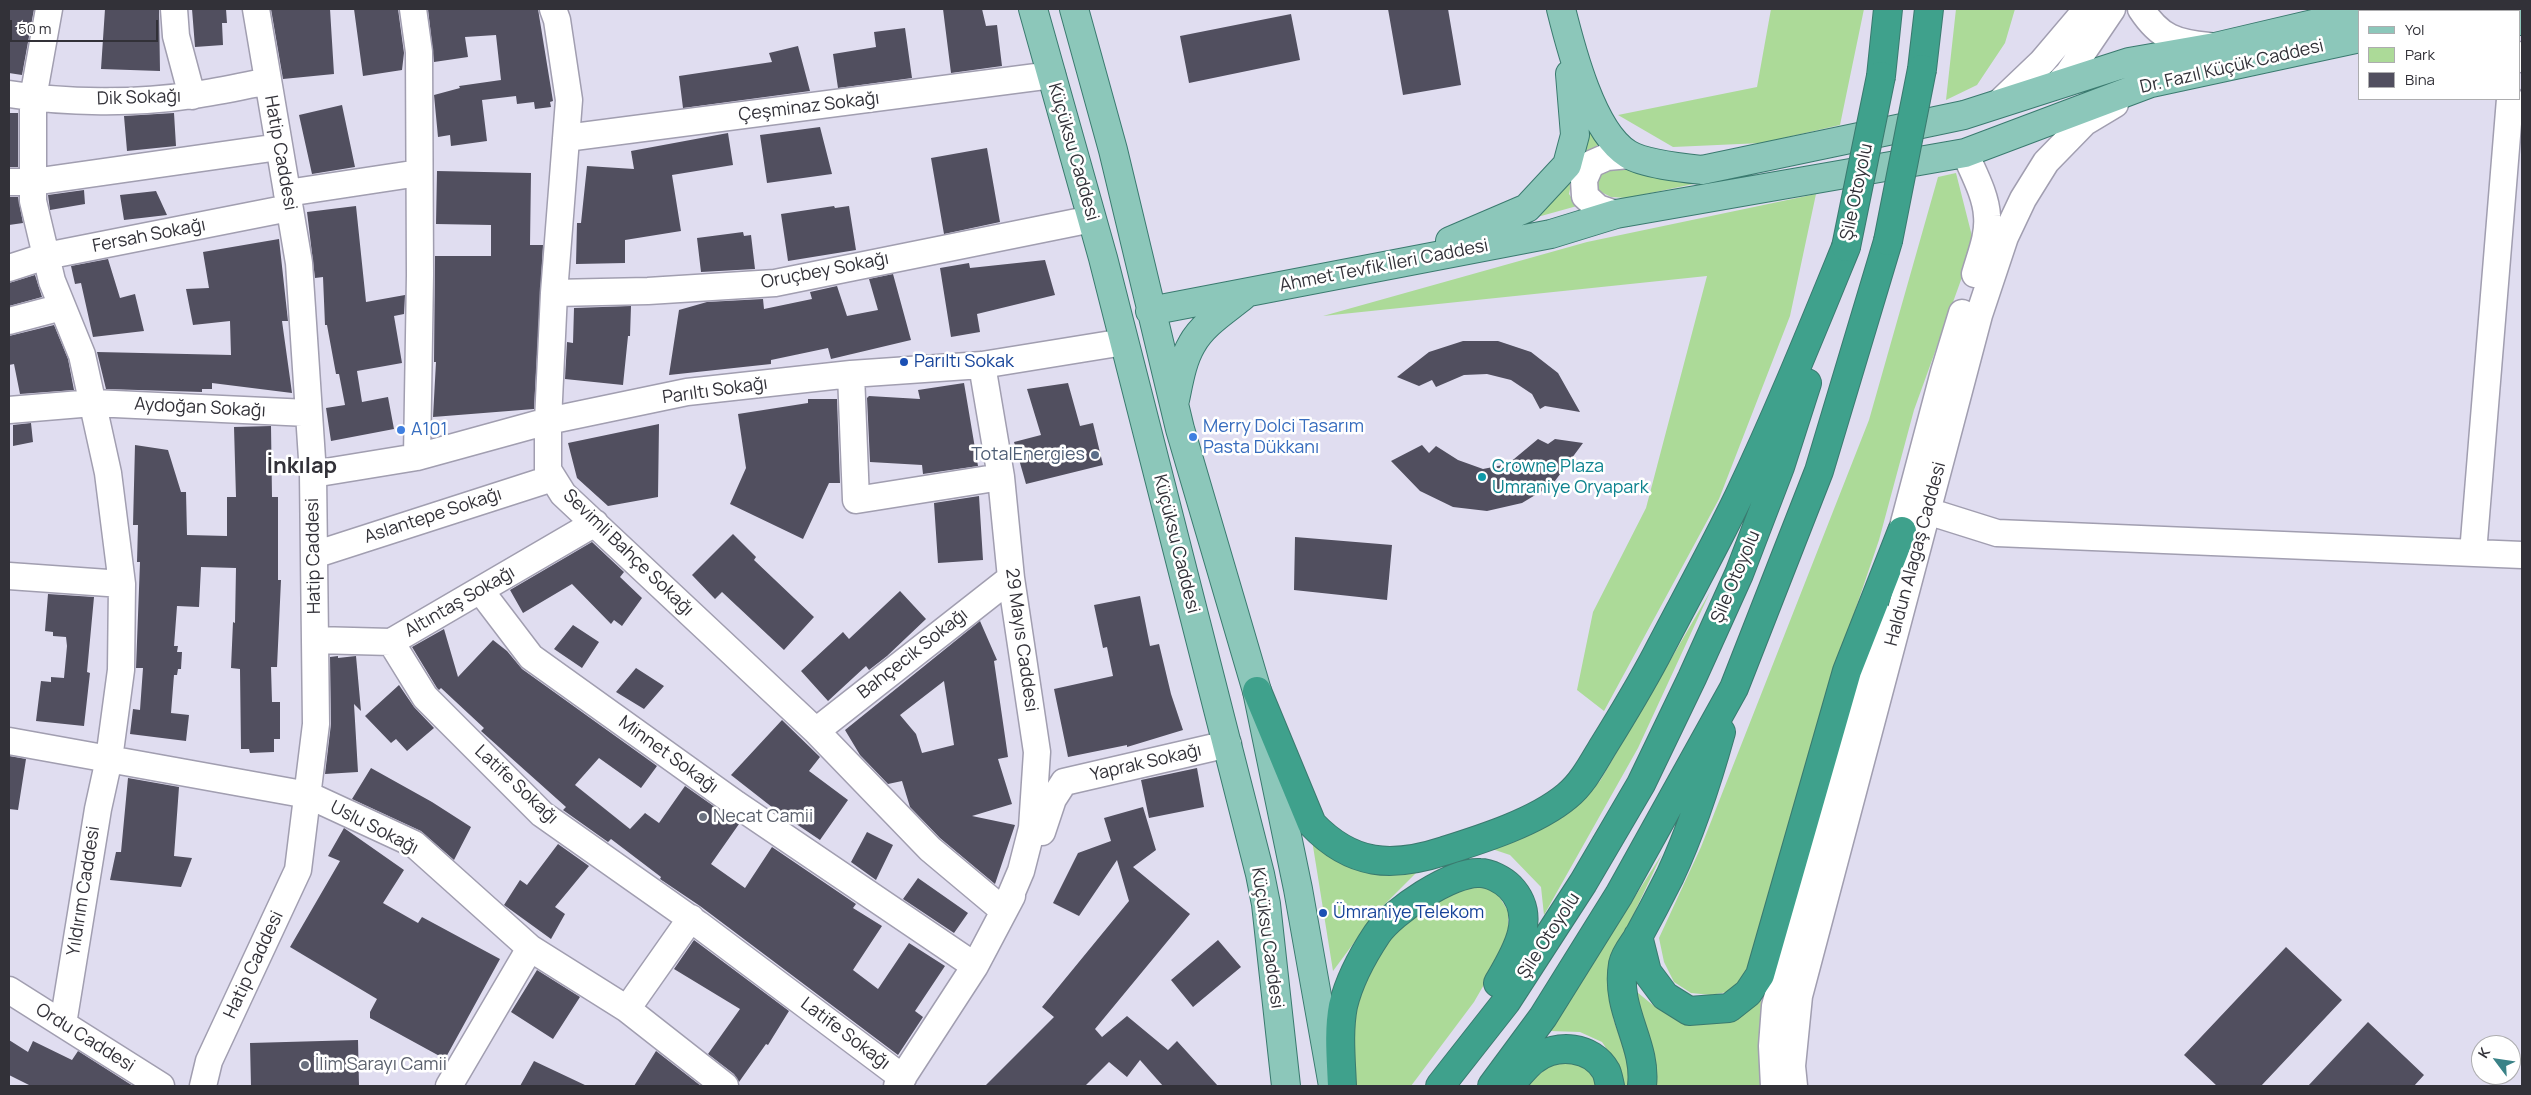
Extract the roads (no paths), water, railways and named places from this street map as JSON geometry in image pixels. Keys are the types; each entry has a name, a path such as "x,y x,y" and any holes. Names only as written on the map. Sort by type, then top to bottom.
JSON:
{"highway":[{"name":"Şile Otoyolu","path":"1439,1086 1506,1002 1583,883 1641,784 1739,574 1780,467 1816,356 1846,247 1881,76 1888,9"},
{"name":"Şile Otoyolu","path":"1492,1086 1542,1017 1619,895 1734,688 1819,471 1888,241 1922,69 1929,9"},
{"path":"1257,691 1312,824 1326,838 1348,852 1379,862 1421,858 1462,845 1534,817 1567,796 1584,778 1638,689 1739,497 1783,400 1846,247"},
{"path":"1638,936 1647,972 1665,996 1689,1011 1729,1008 1748,993 1760,975 1847,671 1902,531"},
{"path":"1642,1086 1643,1075 1639,1051 1627,1017 1620,985 1624,960 1669,877 1698,810 1734,688"},
{"path":"1342,1086 1341,1044 1343,1007 1355,972 1378,932 1410,904 1442,883 1480,873 1502,880 1512,889 1522,904 1525,922 1518,947 1439,1086"},
{"path":"1508,1086 1536,1058 1558,1048 1574,1048 1593,1058 1606,1071 1610,1086"}],"main road":[{"name":"Küçüksu Caddesi","path":"1033,9 1103,258 1228,744 1266,904 1285,1082"},
{"name":"Küçüksu Caddesi","path":"1074,9 1113,150 1174,406 1257,691 1298,889 1333,1086"},
{"name":"Dr. Fazıl Küçük Caddesi","path":"1999,103 2129,62 2215,46 2358,13"},
{"path":"1563,19 1596,118 1610,140 1629,155 1668,165 1702,170 1964,116 1999,103"},
{"path":"1394,264 1527,208 1567,165 1575,135 1563,19"},
{"name":"Dr. Fazıl Küçük Caddesi","path":"1965,153 2151,82 2358,38"},
{"path":"1965,153 2012,124 2042,102 2058,84"},
{"name":"Ahmet Tevfik İleri Caddesi","path":"1150,311 1551,234 1616,214 1965,153"},
{"path":"1103,258 1114,272 1122,289 1132,301 1150,311"},
{"path":"1174,406 1181,370 1192,344 1208,325 1246,294"},
{"path":"1124,342 1144,356 1174,406"}],"street":[{"name":"Yıldırım Caddesi","path":"49,9 21,96 21,182 33,201 52,281 82,355 108,473 122,584 121,670 110,759 98,809 62,1024"},
{"path":"174,9 176,36 192,96"},
{"name":"Hatip Caddesi","path":"203,1086 209,1061 298,870 316,724 312,474 299,263 256,9"},
{"path":"413,9 419,52 417,457"},
{"name":"Sevimli Bahçe Sokağı","path":"553,9 557,20 569,100 554,293 548,421 548,470 563,494 816,731 930,849 1004,911"},
{"path":"1999,103 2042,62 2087,9"},
{"path":"2058,84 2068,74 2112,9"},
{"path":"2141,9 2150,23 2168,38 2190,44 2215,46"},
{"name":"Çeşminaz Sokağı","path":"566,138 1052,75"},
{"name":"Dik Sokağı","path":"21,96 118,100 192,96 268,81"},
{"name":"Haldun Alagaş Caddesi","path":"1794,1086 1792,1066 1799,996 1979,315 2005,238 2022,199 2046,162 2085,122 2151,82"},
{"path":"2473,553 2510,100"},
{"path":"21,182 279,147"},
{"name":"Haldun Alagaş Caddesi","path":"1774,1086 1772,1046 1775,1006 1944,372 1984,242 1987,216 1980,187 1965,153"},
{"path":"1616,214 1598,208 1585,196 1584,180 1591,164 1607,157 1629,155"},
{"name":"Fersah Sokağı","path":"9,268 46,256 419,172"},
{"name":"Oruçbey Sokağı","path":"554,293 648,292 775,283 1092,219"},
{"path":"9,321 62,308"},
{"name":"Parıltı Sokağı","path":"312,474 417,457 548,421 687,392 852,374 982,365 1124,342"},
{"name":"29 Mayıs Caddesi","path":"982,365 1001,477 1011,578 1037,752 1032,828 1021,870 1004,911"},
{"path":"852,374 856,500 1001,477"},
{"name":"Aydoğan Sokağı","path":"9,410 92,403 308,413"},
{"name":"Aslantepe Sokağı","path":"314,555 553,478"},
{"path":"1927,511 1997,533 2522,555"},
{"name":"Altıntaş Sokağı","path":"315,640 391,642 595,523"},
{"path":"9,576 122,584"},
{"name":"Bahçecik Sokağı","path":"816,731 1011,578"},
{"name":"Minnet Sokağı","path":"480,590 531,657 736,804 975,966"},
{"name":"Latife Sokağı","path":"391,642 425,698 542,814 690,918 900,1082"},
{"name":"Uslu Sokağı","path":"9,741 308,795 414,844 530,948 627,1009 725,1086"},
{"name":"Yaprak Sokağı","path":"1064,782 1228,744"},
{"path":"1037,752 1044,770 1054,779 1064,782"},
{"name":"29 Mayıs Caddesi","path":"900,1082 975,966 1035,852 1053,799 1064,782"},
{"path":"627,1009 690,918"},
{"path":"448,1086 530,948"},
{"name":"Ordu Caddesi","path":"9,990 161,1086"}],"place":[{"name":"Parıltı Sokak","path":"904,362"},
{"name":"A101","path":"401,430"},
{"name":"Merry Dolci Tasarım Pasta Dükkanı","path":"1193,437"},
{"name":"TotalEnergies","path":"1095,455"},
{"name":"Crowne Plaza Umraniye Oryapark","path":"1482,477"},
{"name":"Necat Camii","path":"703,817"},
{"name":"Ümraniye Telekom","path":"1323,913"},
{"name":"İlim Sarayı Camii","path":"305,1065"}],"district":[{"name":"İnkılap","path":"302,467"}]}
